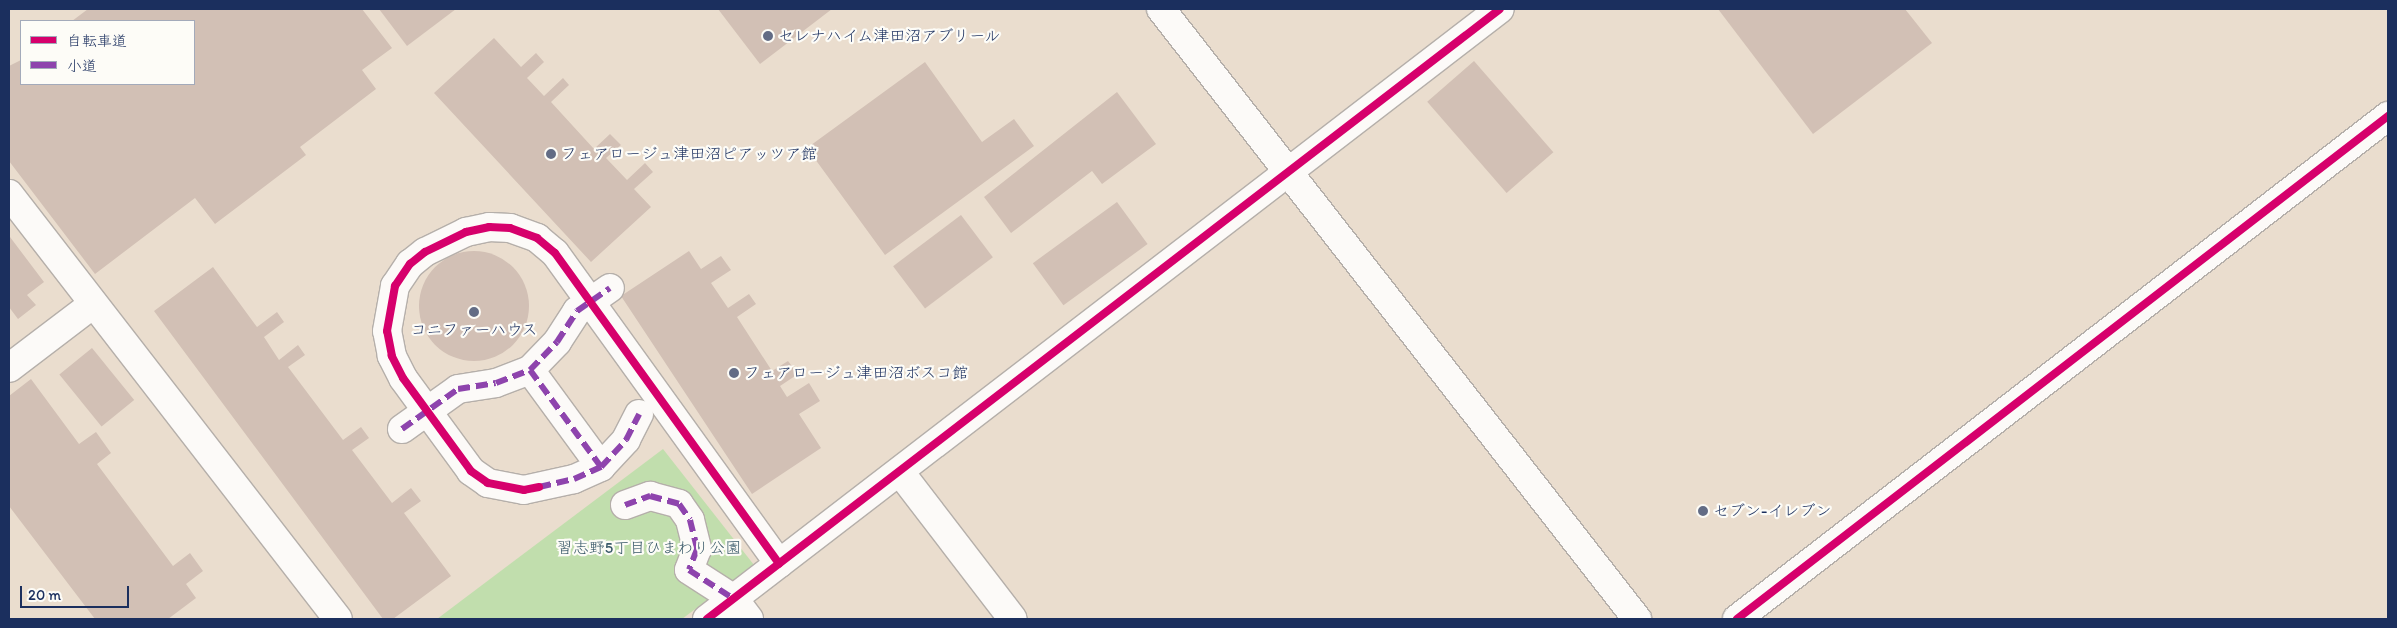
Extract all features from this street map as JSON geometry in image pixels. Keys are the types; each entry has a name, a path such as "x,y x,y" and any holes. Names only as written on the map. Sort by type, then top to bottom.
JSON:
{"street":[{"path":"1161,9 1637,619"},
{"path":"708,619 742,609 780,564 1500,9"},
{"path":"1737,619 2388,116"},
{"path":"9,194 338,619"},
{"path":"639,414 626,440 601,466 574,479 524,490 488,483 471,471 403,378 392,356 386,331 395,286 410,264 425,252 466,232 489,227 510,228 537,238 555,253 780,564"},
{"path":"402,429 458,389 496,383 530,370 557,342 577,312 610,288"},
{"path":"9,368 93,304"},
{"path":"530,370 601,466"},
{"path":"900,472 1013,619"},
{"path":"625,504 650,496 679,504 690,520 697,548 689,570 742,609"}],"green space":[{"name":"習志野5丁目ひまわり公園","path":"663,449 754,565 682,619 437,619"}],"building":[{"path":"88,9 362,9 392,48 362,70 376,89 300,147 306,155 215,224 195,198 95,274 9,161 9,66 20,60 20,85 195,85 195,20 73,20"},
{"path":"379,9 456,9 407,46"},
{"name":"セレナハイム津田沼アブリール","path":"718,9 832,9 760,64"},
{"path":"1718,9 1905,9 1932,43 1813,134"},
{"name":"フェアロージュ津田沼ピアッツア館","path":"494,38 521,67 536,53 544,62 527,78 544,96 563,78 569,85 551,102 594,149 610,134 621,145 606,158 627,180 645,163 653,172 634,189 651,207 591,262 434,93"},
{"path":"1474,61 1553,152 1507,193 1427,102"},
{"path":"925,62 982,142 1014,119 1034,146 885,255 807,148"},
{"path":"1117,92 1156,144 1102,184 1092,171 1011,233 984,197"},
{"path":"1117,202 1148,244 1063,305 1033,263"},
{"path":"961,215 993,257 925,308 893,266"},
{"path":"10,237 44,282 27,295 36,305 18,319 9,307"},
{"name":"コニファーハウス","path":"474,251 495,255 513,267 525,285 529,306 525,327 513,345 495,357 474,361 453,357 435,345 423,327 419,306 423,285 435,267 453,255"},
{"name":"フェアロージュ津田沼ボスコ館","path":"689,251 701,269 721,256 731,270 711,283 728,308 749,294 756,304 737,317 772,371 788,361 798,374 780,386 787,397 809,383 820,401 799,414 821,448 752,494 621,296"},
{"path":"213,267 257,327 277,312 284,322 264,337 279,360 298,345 305,355 288,367 343,440 361,427 369,438 352,450 392,503 411,488 421,501 404,513 451,576 393,619 383,619 154,311"},
{"path":"92,348 134,400 102,427 59,374"},
{"path":"31,379 79,444 96,432 111,453 97,464 173,566 190,553 203,571 186,584 196,598 168,619 95,619 9,506 9,396"}],"marked path":[{"path":"402,429 458,389 496,383 530,370 557,342 577,311 610,288"},
{"path":"530,370 601,467"},
{"path":"539,487 574,479 601,467 626,440 639,414"},
{"path":"625,505 650,496 679,504 690,520 697,549 689,570 734,599"}],"cycle path":[{"path":"707,619 1500,9"},
{"path":"1737,619 2388,116"},
{"path":"539,487 524,490 488,483 471,471 403,378 392,356 387,331 395,286 410,264 425,252 466,232 489,227 510,228 537,238 555,253 779,564"}],"place":[{"name":"セレナハイム津田沼アブリール","path":"768,36"},
{"name":"フェアロージュ津田沼ピアッツア館","path":"551,154"},
{"name":"コニファーハウス","path":"474,312"},
{"name":"フェアロージュ津田沼ボスコ館","path":"734,373"},
{"name":"セブン-イレブン","path":"1703,511"}]}
